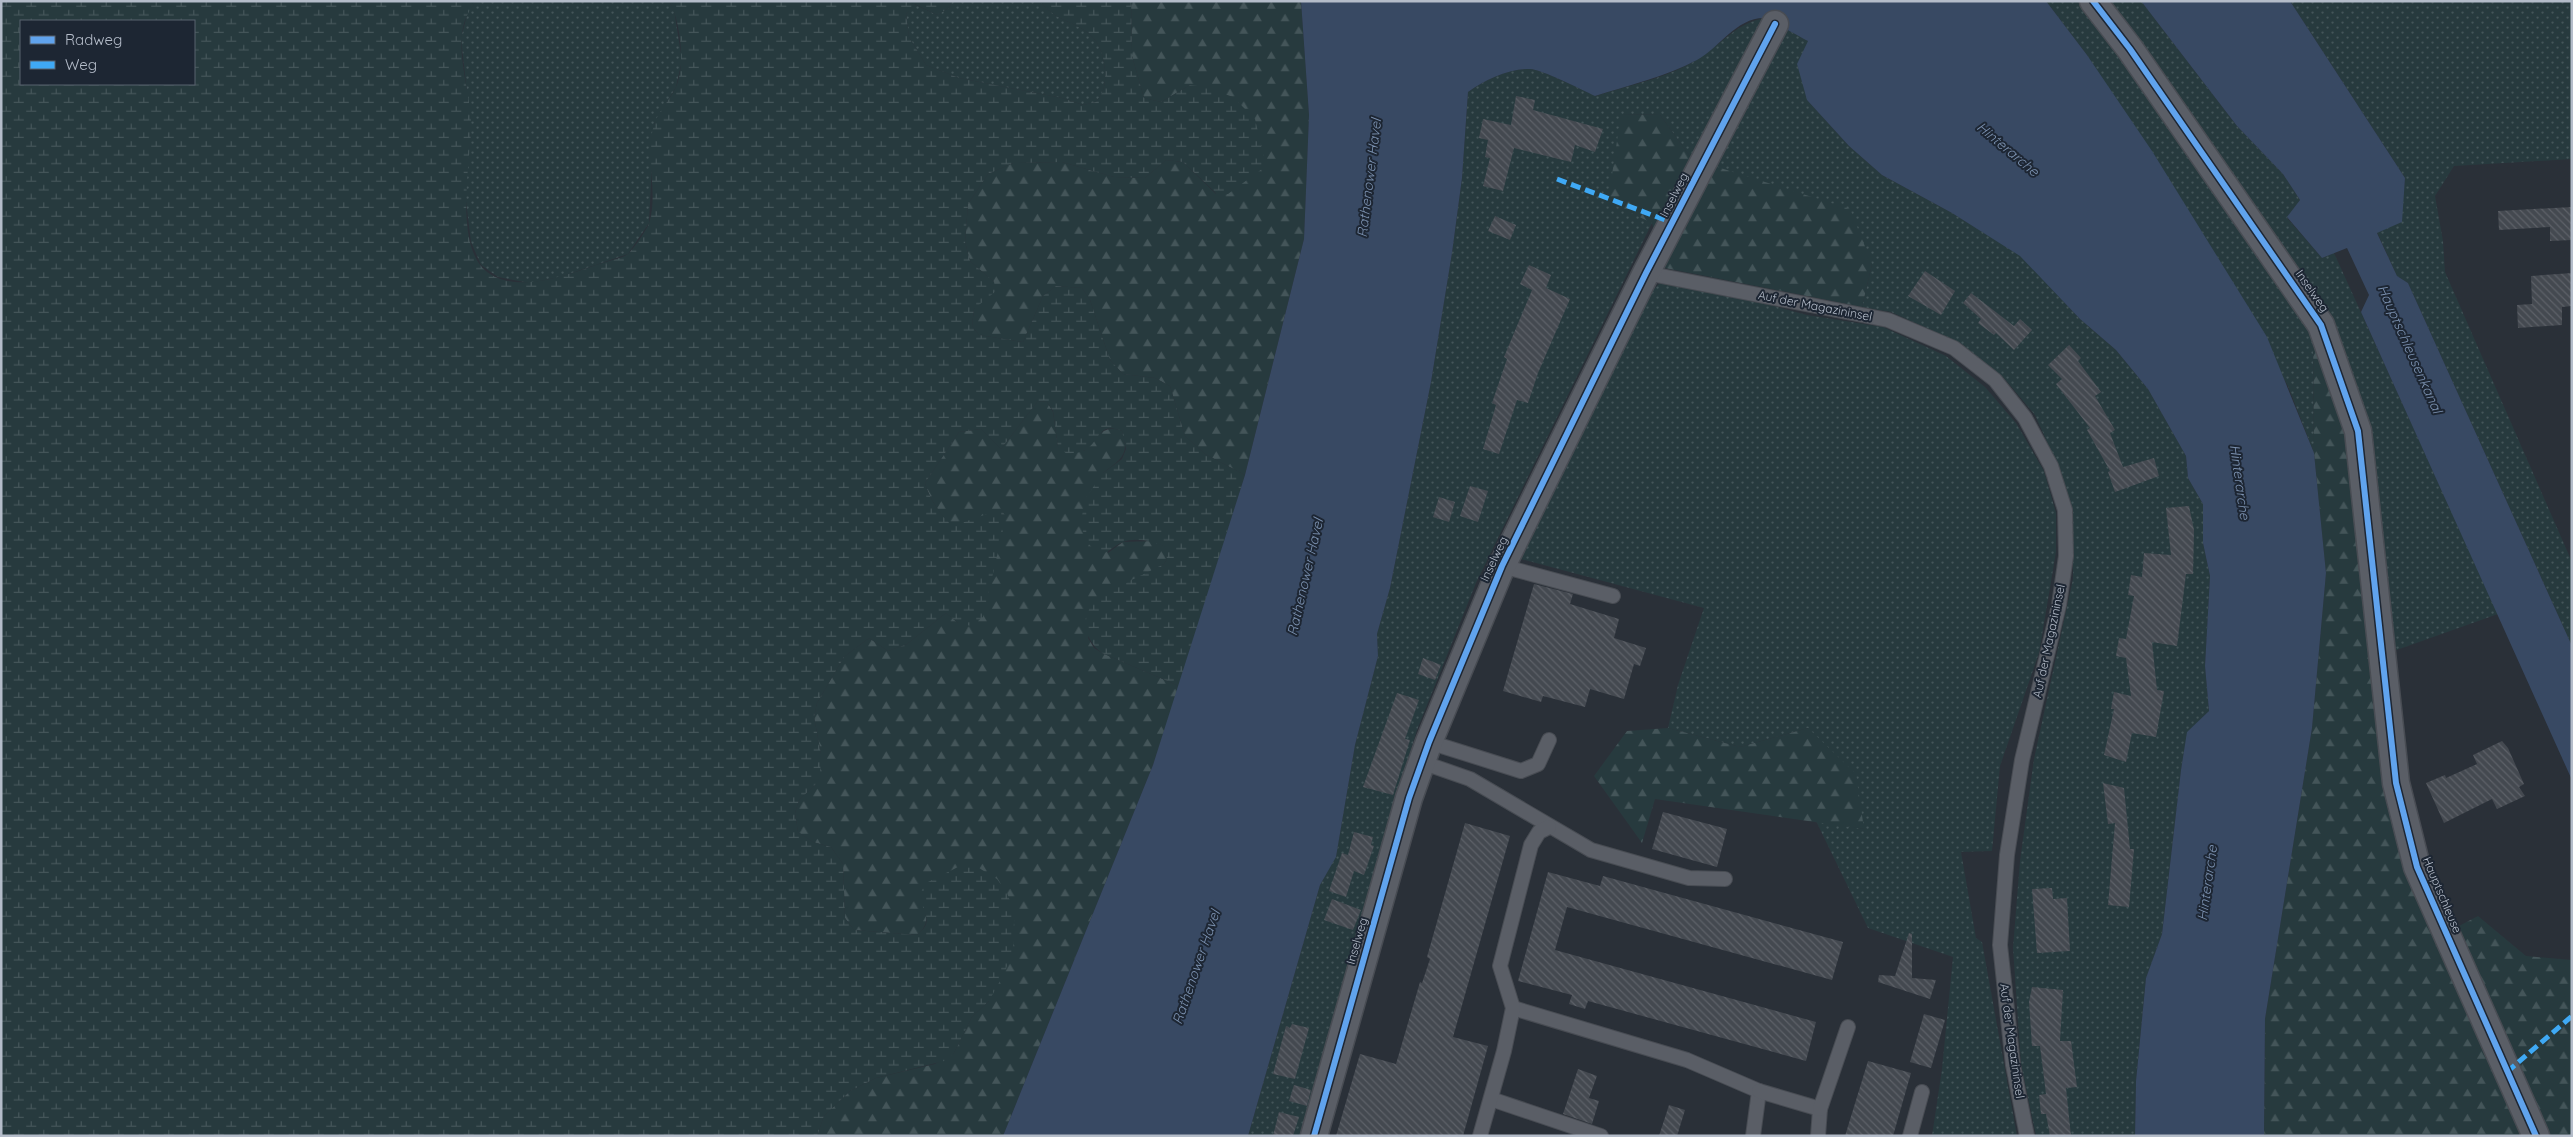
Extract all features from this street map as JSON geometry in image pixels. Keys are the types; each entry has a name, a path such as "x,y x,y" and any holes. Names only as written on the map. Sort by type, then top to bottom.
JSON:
{"street":[{"name":"Inselweg","path":"2092,1 2130,49 2321,325 2358,431 2380,648"},
{"name":"Inselweg","path":"1314,1136 1425,752 1502,566 1646,273 1775,24"},
{"name":"Hauptschleuse","path":"2380,648 2396,783 2417,867 2536,1136"}],"lane":[{"name":"Auf der Magazininsel","path":"1646,273 1888,320 1954,348 1995,380 2025,418 2051,466 2065,510 2066,556 2059,605 2022,760 2007,855 2000,945 2013,1065 2027,1136"},
{"path":"1502,566 1613,596"},
{"path":"1425,752 1521,771 1538,764 1549,740"},
{"path":"1425,752 1549,827 1591,850 1689,878 1725,879"},
{"path":"1480,1136 1513,1008 1500,966 1531,845 1539,832 1549,827"},
{"path":"1513,1008 1688,1060 1759,1091 1820,1109"},
{"path":"1818,1136 1820,1109 1848,1027"},
{"path":"1753,1136 1759,1091"},
{"path":"1910,1136 1922,1092"},
{"path":"1491,1099 1601,1136"}],"green space":[{"path":"1,1 477,1 467,15 461,47 471,116 466,201 467,220 469,238 481,266 493,276 506,281 522,282 555,278 618,259 633,249 648,226 653,199 651,137 656,120 675,89 680,69 681,45 679,32 677,20 669,1 952,1 949,8 937,15 915,4 906,14 909,37 926,65 959,78 1062,98 1083,105 1096,102 1103,91 1105,70 1102,53 1088,33 1059,17 1040,1 1131,1 1132,56 1144,98 1161,102 1190,85 1205,87 1233,97 1255,119 1264,157 1262,169 1228,194 1217,194 1183,162 1166,160 1145,178 1114,177 1062,162 1013,163 988,174 968,204 965,242 970,261 994,282 996,291 974,309 972,326 979,335 1023,342 1043,296 1056,286 1082,288 1090,300 1110,360 1123,374 1155,378 1170,386 1185,436 1205,454 1245,475 1179,686 1102,653 1093,644 1087,632 1087,612 1091,606 1115,589 1164,564 1167,559 1165,547 1150,541 1128,541 1098,554 1085,540 1081,522 1085,499 1103,473 1122,459 1126,449 1122,431 1108,428 1100,434 1089,448 1081,452 1067,454 1058,447 1053,411 1047,402 1038,401 1001,449 981,429 959,432 925,483 929,495 936,506 953,526 1001,509 1006,517 983,617 971,626 958,623 946,613 907,644 888,651 869,638 844,657 817,703 814,717 821,754 820,776 815,785 799,800 795,813 798,832 813,842 831,847 843,864 845,918 854,930 917,935 923,930 927,921 921,895 924,884 958,867 979,868 997,879 1007,893 1015,914 1013,948 1005,972 989,1001 972,1017 954,1053 944,1061 876,1078 850,1091 824,1116 817,1136 1,1136"},
{"path":"477,1 669,1 674,10 682,60 676,87 654,124 649,223 628,254 560,277 530,283 498,277 481,265 471,242 465,193 471,130 461,38 468,11"},
{"path":"952,1 1040,1 1059,17 1088,33 1096,42 1102,53 1105,70 1105,84 1099,98 1096,102 1083,105 1062,98 959,78 926,65 909,37 906,14 914,4 937,15 949,8"},
{"path":"1131,1 1301,1 1309,115 1304,239 1245,475 1205,454 1185,436 1170,386 1155,378 1123,374 1110,360 1090,300 1082,288 1056,286 1043,296 1023,342 979,335 972,326 974,309 994,282 970,261 965,242 968,204 988,174 1013,163 1062,162 1114,177 1145,178 1166,160 1183,162 1216,194 1190,85 1161,102 1144,98 1132,56"},
{"path":"2046,1 2080,1 2121,52 2313,331 2314,453 2288,386 2087,55"},
{"path":"2108,1 2141,1 2237,126 2283,174 2300,200 2287,218 2322,258 2334,253 2498,614 2391,652 2361,403"},
{"path":"2290,1 2572,1 2572,159 2454,166 2435,196 2443,241 2445,272 2572,562 2572,646 2408,283 2397,276 2377,232 2401,222 2405,178"},
{"path":"1766,18 1808,41 1807,100 1849,146 1882,175 1952,213 2020,255 2080,319 2116,350 2148,389 2186,456 2188,478 2203,504 2203,543 2210,576 2205,666 2209,711 2188,732 2181,770 2162,934 2146,978 2136,1081 2135,1136 2036,1136 2021,1064 2013,948 2020,861 2034,759 2073,579 2073,513 2056,462 2035,415 2003,377 1960,343 1891,312 1862,307 1872,264 1692,159 1660,115 1622,114 1652,223 1476,583 1417,730 1389,820 1303,1136 1248,1136 1320,885 1336,856 1355,745 1378,656 1377,634 1390,588 1431,382 1462,178 1468,92 1497,76 1522,69 1530,69 1552,76 1596,96 1686,66 1707,53 1738,29 1756,20"},
{"path":"1621,114 1660,115 1692,159 1850,209 1872,264 1862,307 1665,268 1652,223 1608,202"},
{"path":"1661,282 1748,299 1807,315 1883,327 1946,356 1985,387 2016,423 2044,471 2056,513 2056,552 2039,653 2000,766 1992,851 1961,852 1976,938 1982,942 2017,1136 1932,1136 1942,1069 1953,957 1868,928 1816,821 1864,829 1808,728 1740,747 1668,728 1678,685 1704,608 1517,558 1643,300"},
{"path":"2313,331 2350,436 2371,647 2438,937 2478,916 2526,956 2572,960 2572,1136 2264,1136 2265,1019 2312,728 2326,573 2314,453"},
{"path":"1038,401 1047,402 1053,412 1058,447 1084,451 1105,430 1116,429 1122,431 1125,446 1122,456 1103,473 1108,553 1123,542 1153,541 1166,547 1167,559 1164,564 1101,599 1088,638 1094,648 1102,653 1179,686 1153,765 1003,1136 817,1136 824,1116 850,1091 876,1078 935,1064 954,1053 972,1017 989,1001 921,896 926,922 922,931 917,935 854,930 845,918 843,864 831,847 813,842 798,832 795,813 799,800 815,785 821,754 814,717 817,703 844,657 869,638 888,651 907,644 946,613 958,623 965,523 953,527 949,523 932,501 925,483 959,432 981,429 1001,449"},
{"path":"1668,728 1740,747 1808,728 1856,774 1864,829 1655,799 1642,843 1594,776 1627,731"}],"water":[{"path":"1301,1 2046,1 2087,55 2152,151 2267,337 2314,453 2326,573 2312,728 2265,1019 2264,1136 2135,1136 2136,1081 2146,978 2162,934 2187,732 2209,711 2205,666 2210,576 2203,543 2203,504 2188,478 2186,456 2148,389 2116,350 2080,319 2020,256 1952,213 1882,175 1849,146 1807,100 1797,64 1808,41 1764,18 1754,19 1736,28 1705,55 1685,66 1660,76 1595,96 1552,76 1530,69 1522,69 1497,76 1468,92 1462,178 1431,382 1390,588 1377,634 1378,656 1355,745 1336,857 1320,885 1248,1136 1003,1136 1153,765 1245,475 1304,239 1309,115"},
{"name":"Hauptschleusenkanal","path":"2141,1 2290,1 2405,178 2402,222 2377,233 2397,276 2408,283 2572,646 2572,780 2361,312 2369,295 2347,248 2322,258 2287,217 2300,200 2283,174 2237,126"}],"building":[{"path":"1516,96 1535,100 1533,110 1603,129 1595,152 1575,145 1571,162 1514,148 1503,191 1483,186 1490,158 1485,157 1488,140 1479,138 1483,119 1511,125"},
{"path":"2572,207 2572,240 2550,241 2550,227 2499,230 2498,211"},
{"path":"1495,216 1516,225 1510,240 1488,231"},
{"path":"1529,265 1551,275 1546,288 1570,299 1538,373 1528,403 1517,400 1499,454 1483,449 1496,405 1492,403 1507,359 1504,357 1532,290 1520,284"},
{"path":"1925,271 1955,291 1941,315 1908,296"},
{"path":"2572,273 2572,306 2562,307 2562,325 2518,328 2517,305 2532,304 2531,276"},
{"path":"1971,293 2014,326 2020,319 2032,330 2014,350 1996,333 1994,335 1978,323 1981,319 1963,303"},
{"path":"2069,345 2081,358 2078,361 2101,392 2095,396 2115,430 2110,433 2123,467 2154,458 2159,476 2115,492 2108,472 2110,471 2087,430 2090,428 2056,384 2062,379 2048,365"},
{"path":"1470,486 1488,491 1478,522 1460,516"},
{"path":"1439,497 1455,502 1449,522 1433,517"},
{"path":"2189,506 2194,530 2193,574 2186,574 2177,646 2152,642 2157,690 2164,691 2156,737 2132,733 2126,762 2104,755 2114,709 2111,709 2114,692 2131,696 2126,658 2116,656 2119,638 2126,639 2134,596 2128,595 2131,575 2142,577 2144,553 2171,555 2166,508"},
{"path":"1534,584 1573,594 1570,604 1619,619 1614,638 1646,648 1640,666 1634,664 1624,699 1590,689 1585,707 1543,696 1541,702 1503,691"},
{"path":"1423,658 1441,665 1435,680 1418,674"},
{"path":"1397,693 1419,700 1405,739 1410,740 1393,795 1363,787"},
{"path":"2502,741 2508,748 2524,784 2519,787 2525,796 2497,809 2492,799 2444,823 2426,783 2445,775 2446,778 2477,764 2473,755"},
{"path":"2103,783 2124,788 2130,849 2134,849 2129,907 2108,905 2115,823 2108,824"},
{"path":"1663,812 1727,829 1717,867 1652,849"},
{"path":"1465,823 1510,836 1453,1037 1488,1046 1463,1136 1336,1136 1360,1054 1396,1064 1420,982 1422,983 1430,959 1427,957"},
{"path":"1354,832 1373,837 1371,845 1374,846 1364,875 1354,871 1346,897 1329,891 1342,853 1348,855"},
{"path":"1548,872 1600,886 1603,876 1843,942 1832,980 1567,907 1555,950 1816,1022 1806,1061 1588,1001 1585,1009 1569,1004 1572,995 1518,981"},
{"path":"2052,888 2053,899 2067,898 2070,951 2037,953 2032,889"},
{"path":"1332,899 1361,910 1353,930 1324,920"},
{"path":"1909,933 1912,934 1912,978 1936,980 1930,999 1878,982 1879,975 1895,976"},
{"path":"2032,987 2063,990 2060,1041 2071,1041 2077,1087 2066,1088 2071,1136 2050,1136 2046,1114 2041,1114 2039,1095 2046,1094 2040,1046 2032,1046 2029,1002"},
{"path":"1924,1014 1945,1020 1931,1068 1910,1062"},
{"path":"1292,1024 1309,1028 1295,1079 1273,1074 1286,1026 1290,1028"},
{"path":"1868,1061 1911,1073 1893,1136 1845,1136"},
{"path":"1578,1069 1597,1076 1589,1098 1599,1101 1592,1124 1563,1114"},
{"path":"1294,1085 1311,1090 1307,1106 1289,1101"},
{"path":"1669,1105 1685,1110 1677,1136 1659,1136"},
{"path":"1279,1112 1299,1117 1293,1136 1273,1136"}],"marked path":[{"path":"1557,179 1673,223"},
{"path":"2507,1072 2572,1016"}],"cycle path":[{"path":"2093,1 2130,49 2321,325 2358,431 2396,783 2417,867 2536,1136"},
{"path":"1314,1136 1409,798 1429,742 1502,566 1646,273 1775,24"}],"water label":[{"name":"Hinterarche","path":"2008,149"},
{"name":"Rathenower Havel","path":"1369,178"},
{"name":"Hinterarche","path":"2240,482"},
{"name":"Rathenower Havel","path":"1305,577"},
{"name":"Hinterarche","path":"2207,883"},
{"name":"Rathenower Havel","path":"1196,967"}]}
